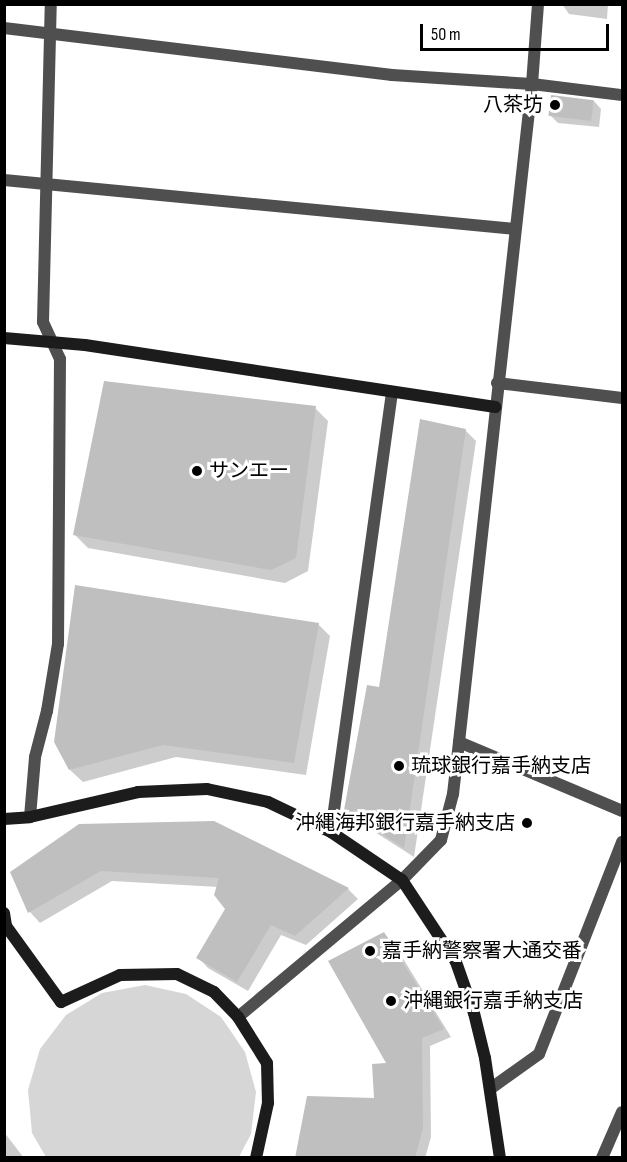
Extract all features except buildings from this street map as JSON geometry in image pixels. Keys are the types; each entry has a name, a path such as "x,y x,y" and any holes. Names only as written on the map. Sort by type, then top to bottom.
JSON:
{"street":[{"path":"30,817 35,757 47,711 58,644 60,359 43,322 51,4"},
{"path":"238,1017 402,880 441,840 453,794 532,84 538,4"},
{"path":"4,28 392,75 532,84 622,95"},
{"path":"4,180 515,229"},
{"path":"4,338 85,345 495,407"},
{"path":"497,383 622,398"},
{"path":"331,832 392,393"},
{"path":"459,742 622,811"},
{"path":"4,819 30,817 138,792 207,789 268,802 331,832 402,880 430,919 456,962 474,1013 490,1089 500,1158"},
{"path":"490,1089 538,1054 622,842"},
{"path":"4,913 6,926 61,1002 120,975 177,974 214,992 238,1017 267,1063 268,1103 256,1158"},
{"path":"602,1158 622,1112"}],"shaded area":[{"path":"145,985 186,994 221,1017 245,1052 256,1092 251,1134 239,1157 46,1157 32,1133 28,1090 40,1049 66,1015 102,993"}],"place":[{"name":"八茶坊","path":"555,105"},
{"name":"サンエー","path":"197,471"},
{"name":"琉球銀行嘉手納支店","path":"399,766"},
{"name":"沖縄海邦銀行嘉手納支店","path":"527,823"},
{"name":"嘉手納警察署大通交番","path":"370,951"},
{"name":"沖縄銀行嘉手納支店","path":"391,1001"}]}
